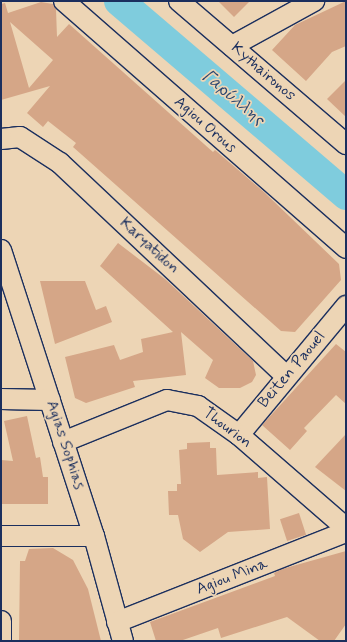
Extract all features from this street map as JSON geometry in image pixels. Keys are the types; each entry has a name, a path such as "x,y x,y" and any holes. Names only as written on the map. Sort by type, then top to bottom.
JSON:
{"street":[{"name":"Agiou Orous","path":"64,1 346,248"},
{"name":"Kythaironos","path":"179,1 346,144"},
{"path":"232,46 314,1"},
{"name":"Karyatidon","path":"1,139 20,137 60,163 286,376"},
{"name":"Agias Sophias","path":"1,250 94,536 123,641"},
{"name":"Beiten Paouel","path":"239,435 286,376 346,306"},
{"path":"1,399 50,400"},
{"name":"Thourion","path":"63,442 167,400 198,406 239,435 346,528"},
{"name":"Agiou Mina","path":"117,622 346,532"},
{"path":"1,536 94,536"},
{"path":"1,621 1,641"}],"building":[{"path":"218,1 250,1 234,17"},
{"path":"346,1 346,46 332,52 306,81 272,50 295,25"},
{"path":"41,2 53,4 56,9 57,37 69,24 213,152 215,150 264,192 339,264 341,280 295,332 281,331 73,147 76,143 48,121 43,127 27,113 50,86 1,100 1,4 5,3 8,13","holes":["10,22 53,60 29,88"]},
{"path":"346,80 346,117 327,99"},
{"path":"118,243 165,279 253,361 256,375 252,382 240,388 219,388 205,378 213,360 181,332 186,375 133,381 135,387 86,403 75,398 65,357 114,345 120,360 143,352 141,339 173,332 100,266"},
{"path":"40,281 85,281 96,310 106,306 112,322 55,344"},
{"path":"336,344 346,352 346,404 336,395 304,428 307,431 290,450 262,425"},
{"path":"27,416 36,458 40,457 43,477 48,477 48,504 1,504 1,460 13,461 4,421"},
{"path":"346,434 346,491 315,467"},
{"path":"210,442 210,448 216,448 217,475 258,472 258,478 267,477 270,529 228,532 200,552 183,539 178,515 169,515 168,491 177,491 177,484 181,484 179,450 187,449 187,443"},
{"path":"299,513 306,535 287,541 280,519"},
{"path":"53,548 73,560 88,589 101,641 19,641 20,561 25,561 29,549"},
{"path":"346,551 346,624 334,641 320,641 287,617 221,638 218,628 180,641 156,641 150,622 275,576 274,573 282,569"}],"waterway":[{"name":"Γαρύλλης","path":"119,1 346,195"}]}
